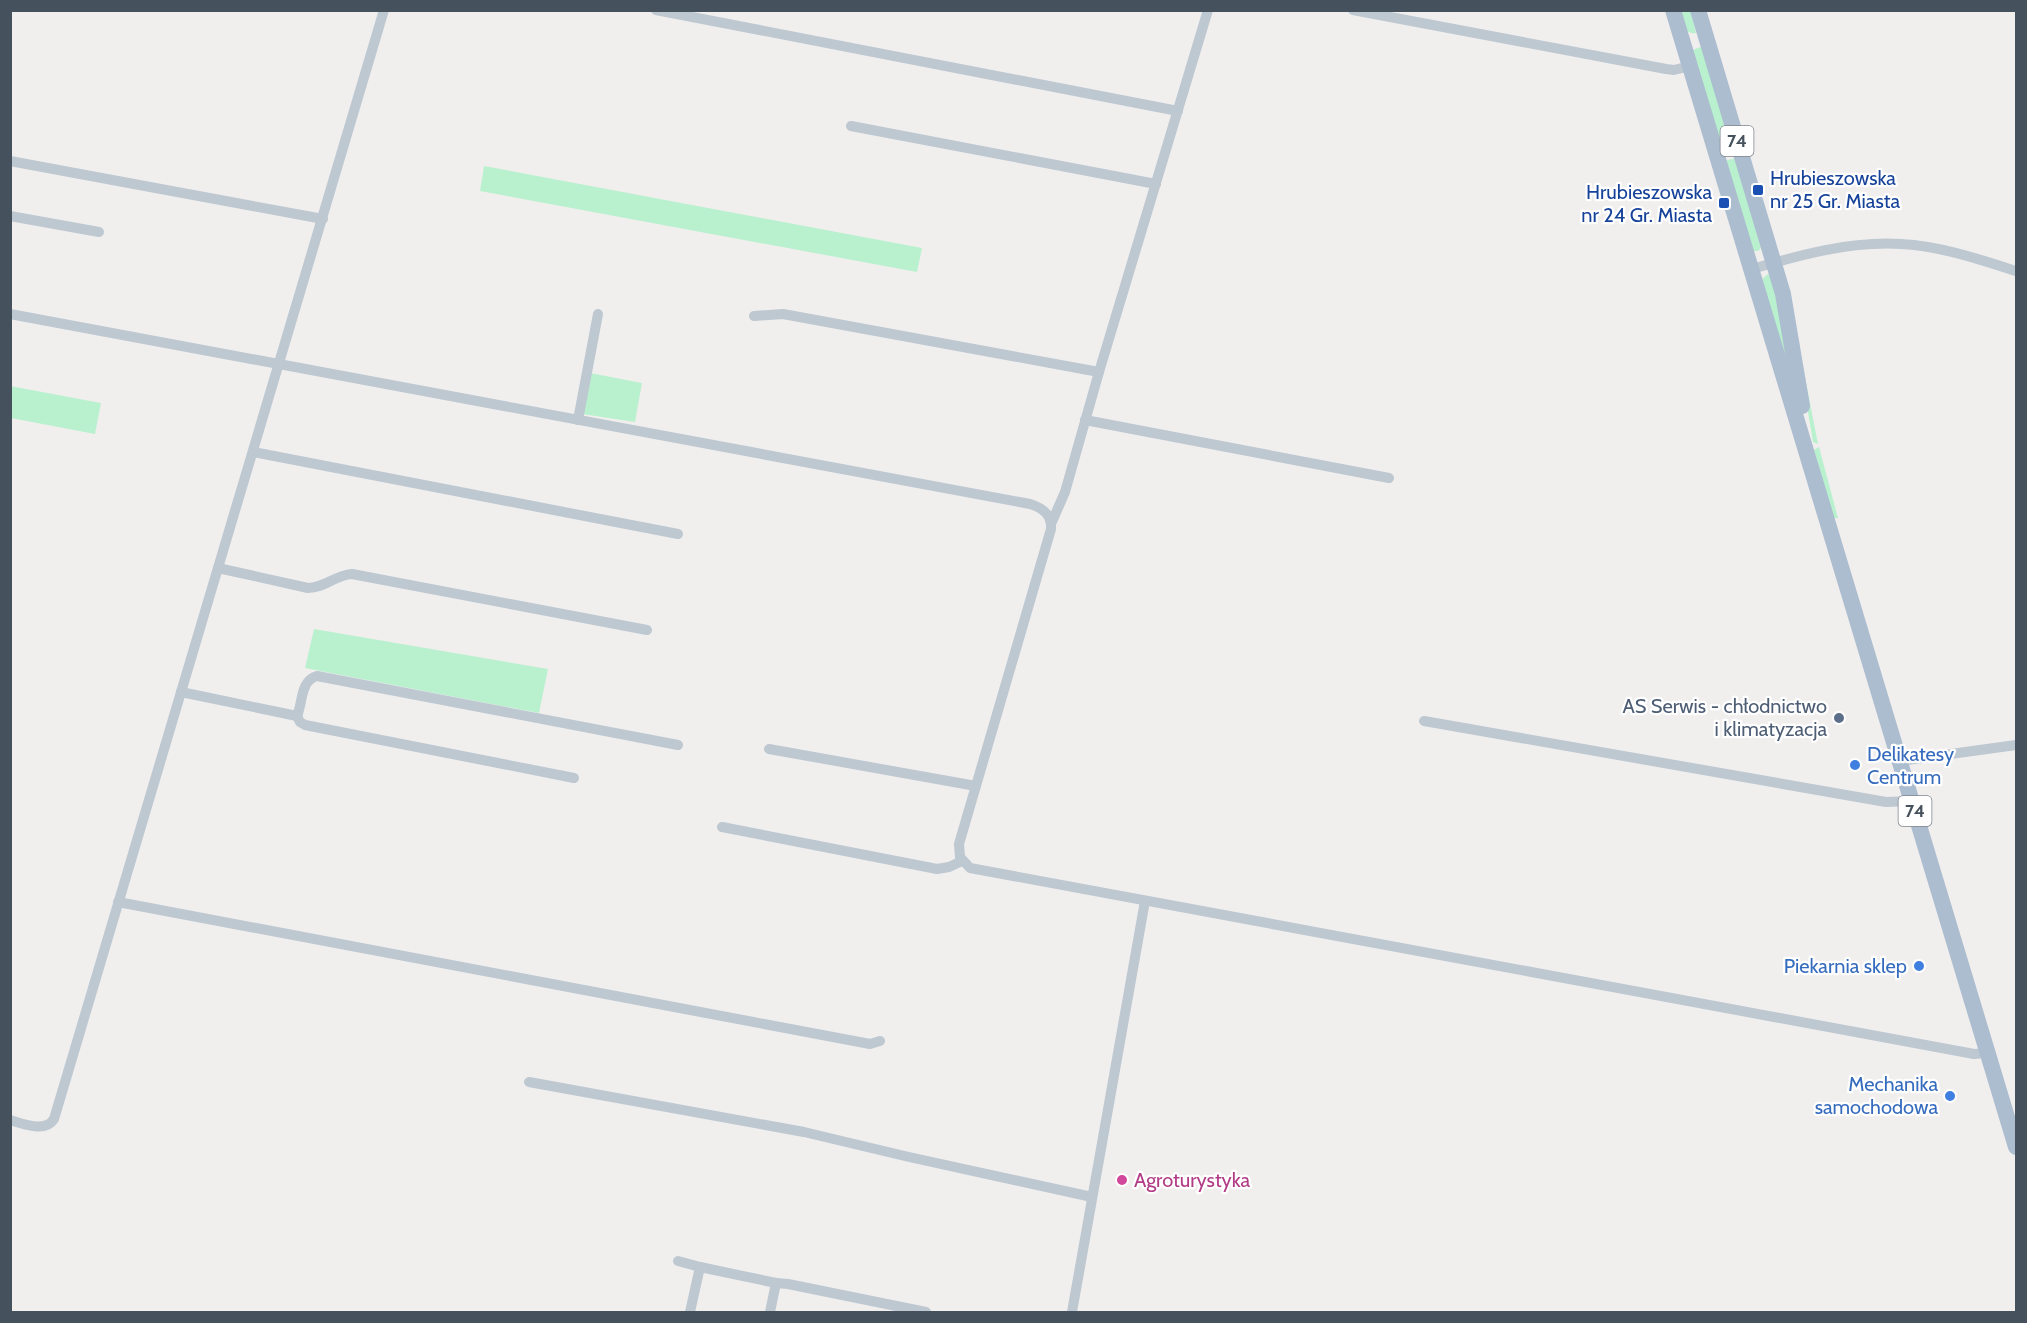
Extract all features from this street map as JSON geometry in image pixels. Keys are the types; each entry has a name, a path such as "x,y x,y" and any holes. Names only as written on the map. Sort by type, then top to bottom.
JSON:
{"main road":[{"name":"74","path":"1673,10 2016,1147"},
{"name":"74","path":"1698,10 1775,267 1786,313 1814,475"}],"street":[{"path":"10,1120 42,1127 53,1123 384,10"},
{"path":"656,10 1178,111"},
{"path":"1208,10 1065,492 1051,524 958,844 962,861 975,870 1974,1054 1988,1053"},
{"path":"1353,10 1666,69 1674,70 1690,66"},
{"path":"851,126 1156,184"},
{"path":"10,161 323,219"},
{"path":"10,216 99,232"},
{"path":"1753,274 1845,246 1879,243 1903,244 1969,255 2016,271"},
{"path":"10,314 1030,504 1043,509 1050,517 1051,524"},
{"path":"578,420 598,314"},
{"path":"754,316 783,314 1099,372"},
{"path":"1085,420 1389,478"},
{"path":"253,452 678,534"},
{"path":"218,568 308,588 322,586 337,576 352,574 647,630"},
{"path":"574,778 305,725 297,717 305,684 317,676 678,745"},
{"path":"181,692 297,717"},
{"path":"1424,721 1886,802 1912,801"},
{"path":"1900,761 2016,745"},
{"path":"768,749 976,786"},
{"path":"722,826 937,869 962,861"},
{"path":"1072,1312 1145,901"},
{"path":"118,902 870,1044 880,1041"},
{"path":"529,1082 804,1132 1092,1197"},
{"path":"678,1261 788,1284 887,1309 926,1312"},
{"path":"690,1312 700,1267"},
{"path":"770,1312 776,1283"}],"green space":[{"path":"1677,11 1691,11 1696,33 1686,30"},
{"path":"1700,47 1734,152 1722,156 1693,50"},
{"path":"1736,158 1761,248 1758,251 1752,251 1723,161"},
{"path":"484,166 922,248 917,272 480,191"},
{"path":"1768,274 1772,278 1793,385 1763,286 1763,278"},
{"path":"1785,275 1818,444 1813,442"},
{"path":"590,373 642,383 635,422 582,414"},
{"path":"10,386 101,403 95,434 11,418"},
{"path":"1819,447 1838,518 1833,518 1814,450"},
{"path":"314,629 548,669 539,713 305,668"}],"place":[{"name":"Hrubieszowska nr 25 Gr. Miasta","path":"1758,190"},
{"name":"Hrubieszowska nr 24 Gr. Miasta","path":"1724,203"},
{"name":"AS Serwis - chłodnictwo i klimatyzacja","path":"1839,718"},
{"name":"Delikatesy Centrum","path":"1855,765"},
{"name":"Piekarnia sklep","path":"1919,966"},
{"name":"Mechanika samochodowa","path":"1950,1096"},
{"name":"Agroturystyka","path":"1122,1180"}]}
